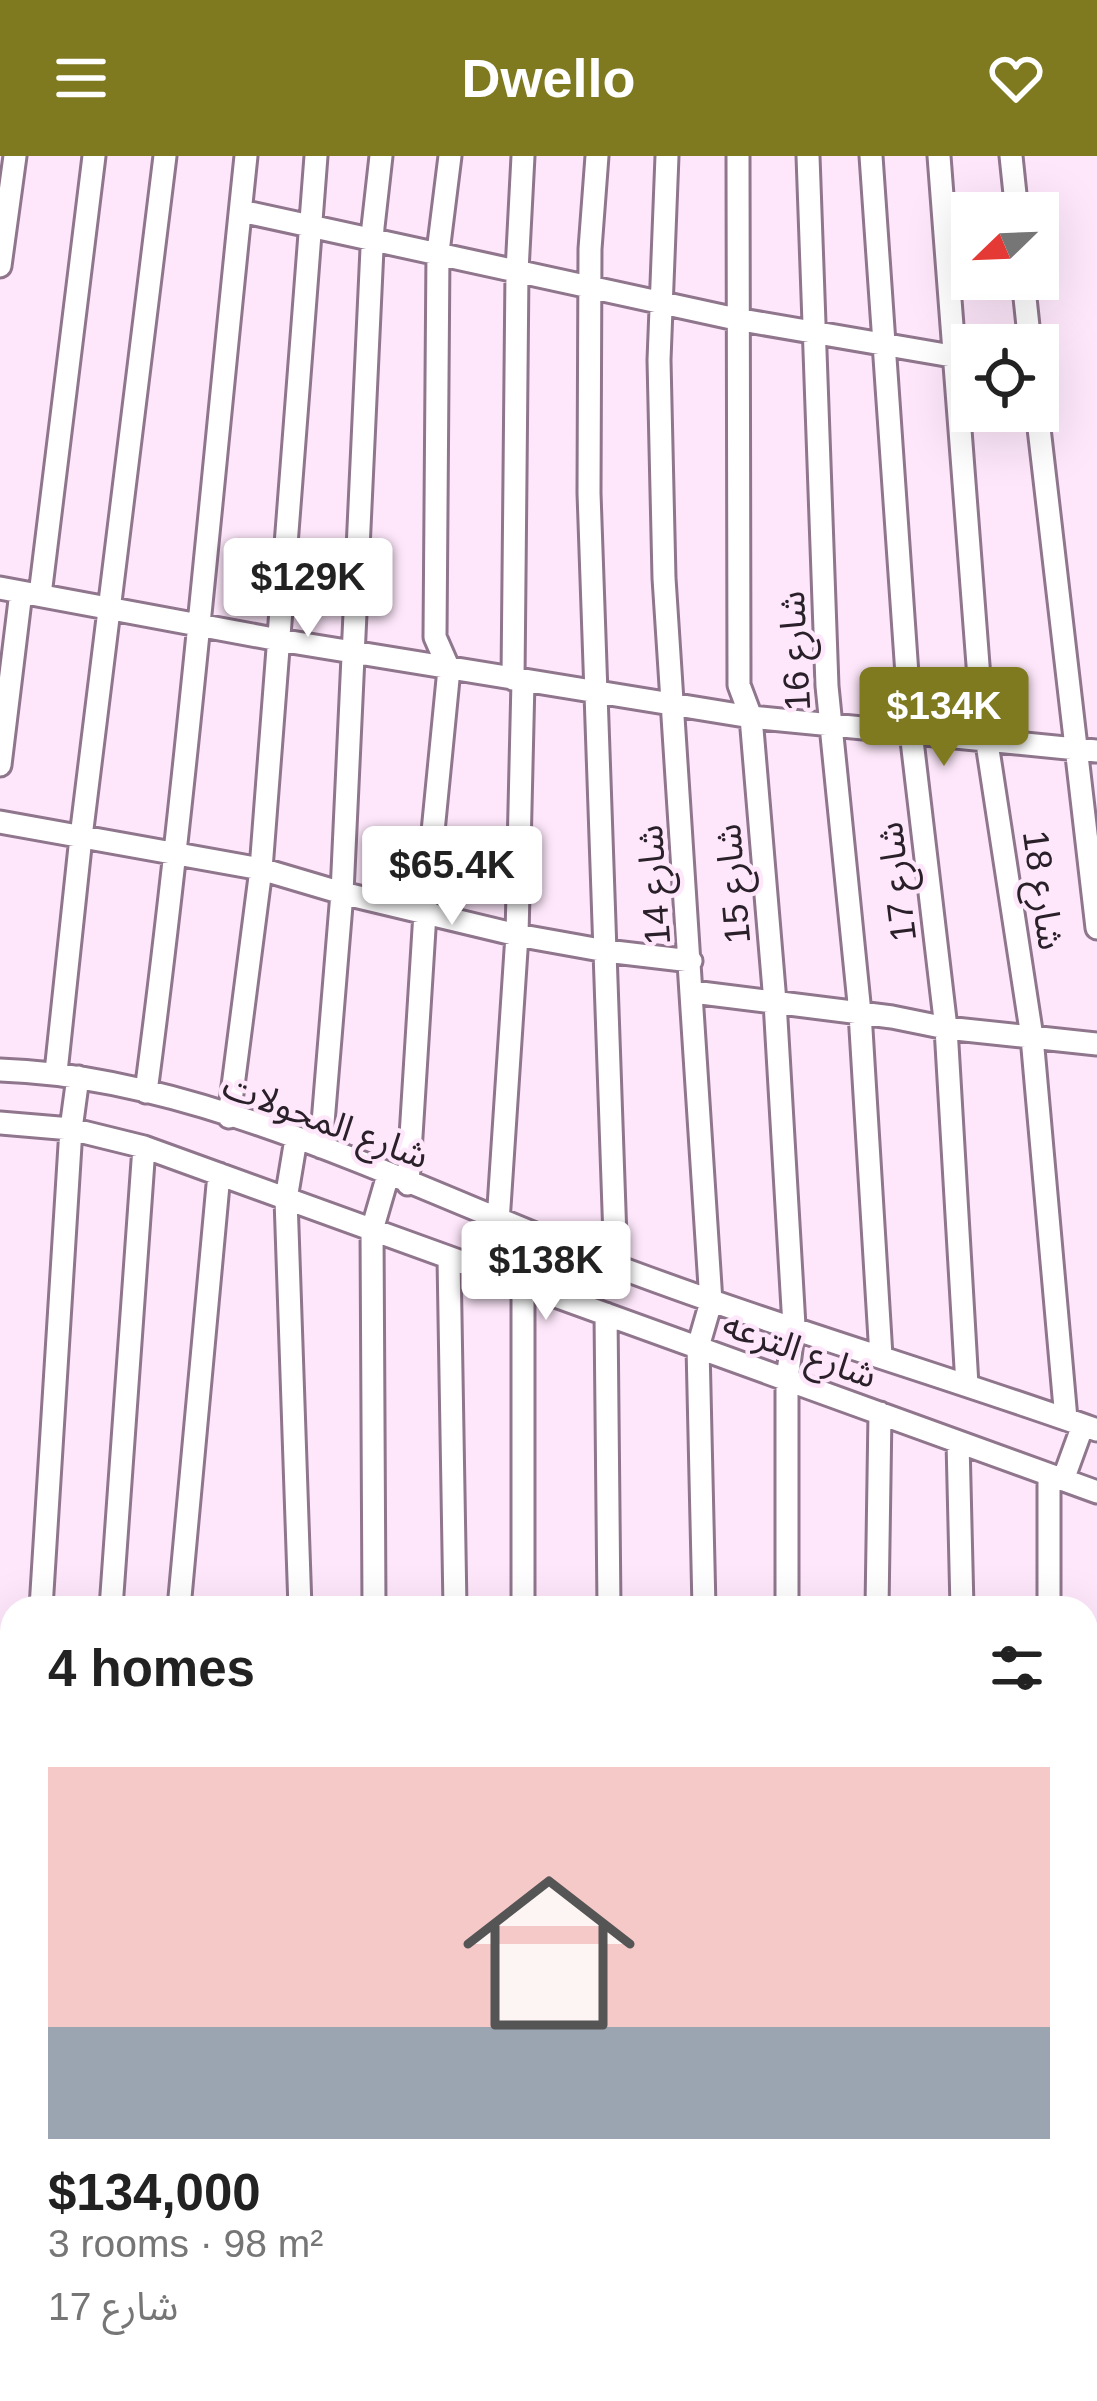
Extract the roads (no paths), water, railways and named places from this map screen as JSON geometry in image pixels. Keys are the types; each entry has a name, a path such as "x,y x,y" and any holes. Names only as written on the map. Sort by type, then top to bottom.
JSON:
{"street":[{"path":"0,266 15,156"},
{"path":"0,765 20,592 94,156"},
{"path":"41,1596 71,1129 67,1074 81,837 165,156"},
{"path":"146,1092 177,852 196,622 247,156"},
{"path":"229,1118 261,869 316,156"},
{"path":"321,1147 342,893 381,156"},
{"path":"374,1596 372,1230 398,1180 449,669 435,638 438,252 450,156"},
{"path":"498,1222 518,935 517,271 523,156"},
{"path":"597,156 589,285 589,493 616,1267"},
{"name":"شارع 14","path":"667,156 661,302 664,578 711,1301 698,1348 704,1596"},
{"name":"شارع 15","path":"738,156 739,685 752,717 794,1326 787,1380 787,1596"},
{"name":"شارع 16","path":"808,156 831,727 860,1013 881,1356"},
{"name":"شارع 17","path":"872,156 911,732 946,1028 967,1385"},
{"name":"شارع 18","path":"939,156 961,324"},
{"path":"1011,156 1015,192"},
{"path":"241,211 736,320 951,355"},
{"name":"شارع 18","path":"968,432 981,704 1032,1037 1082,1425"},
{"path":"1039,432 1097,928"},
{"path":"20,592 279,640 752,717 1097,751"},
{"path":"0,822 261,869 518,935 691,961"},
{"path":"693,992 1097,1044"},
{"name":"شارع المحولات","path":"0,1070 67,1074 146,1092 321,1147 616,1267 1082,1425"},
{"name":"شارع الترعه","path":"0,1124 71,1129 144,1148 1097,1492"},
{"path":"296,1139 286,1199 300,1596"},
{"path":"112,1596 144,1148"},
{"path":"180,1596 219,1174"},
{"path":"449,1258 455,1596"},
{"path":"523,1284 523,1596"},
{"path":"605,1314 609,1596"},
{"path":"877,1596 880,1413"},
{"path":"1050,1596 1056,1477 1082,1425"},
{"path":"958,1442 962,1596"}],"lane":[{"path":"285,585 310,588 310,599 333,602"}]}
